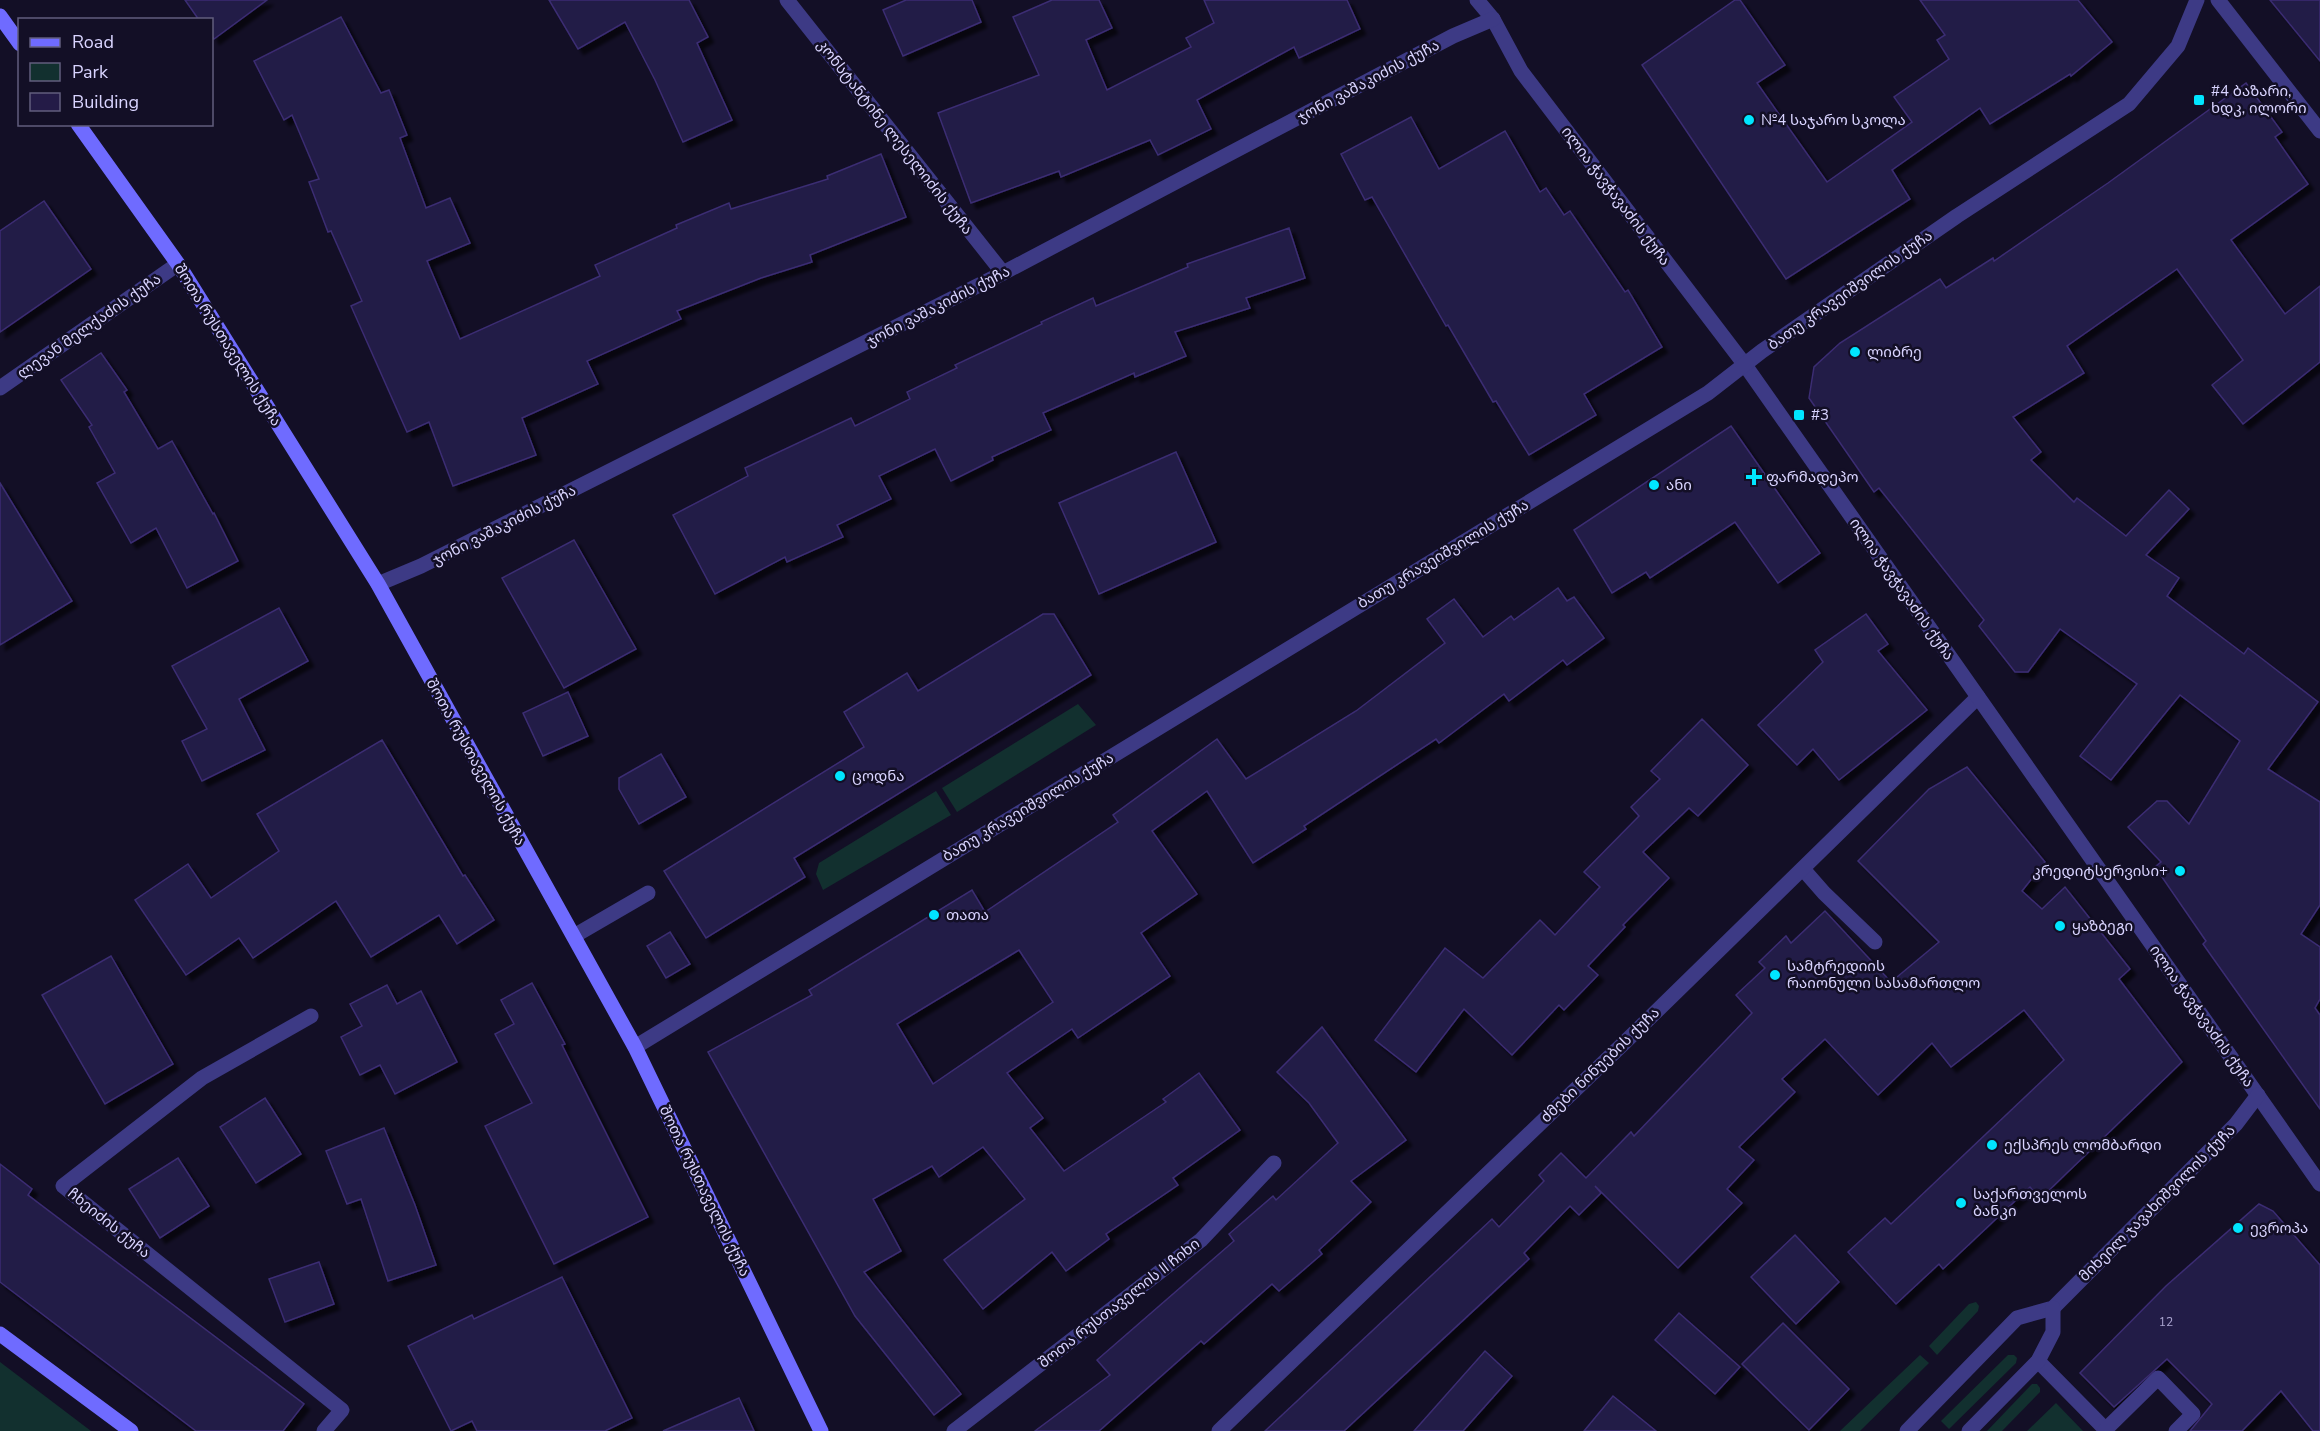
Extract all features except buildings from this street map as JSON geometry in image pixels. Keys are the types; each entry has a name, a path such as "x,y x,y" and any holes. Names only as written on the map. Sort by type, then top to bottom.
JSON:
{"main road":[{"path":"0,16 18,41"},
{"name":"შოთა რუსთაველის ქუჩა","path":"79,126 178,264 378,584 635,1047 821,1431"},
{"path":"0,1334 131,1431"}],"street":[{"name":"კონსტანტინე ლესელიძის ქუჩა","path":"787,0 1003,273"},
{"name":"ილია ჭავჭავაძის ქუჩა","path":"1477,0 1493,19 1521,71 1745,365 2320,1184"},
{"name":"ბათუ კრავეიშვილის ქუჩა","path":"635,1047 1708,393 1957,216 2129,104 2178,45 2197,0"},
{"path":"2218,0 2320,131"},
{"name":"ჯონი ვაშაკიძის ქუჩა","path":"378,584 421,566 1003,273 1453,36 1493,19"},
{"name":"ლევან მელქაძის ქუჩა","path":"0,388 178,264"},
{"name":"ძმები ნინუების ქუჩა","path":"1219,1431 1803,869 1978,697"},
{"path":"1803,869 1824,893 1875,942"},
{"path":"574,936 648,893"},
{"name":"ჩხეიძის ქუჩა","path":"311,1016 202,1078 63,1186 342,1410 324,1431"},
{"name":"მიხეილ ჯავახიშვილის ქუჩა","path":"1906,1431 2017,1318 2053,1308 2236,1124 2258,1095"},
{"name":"შოთა რუსთაველის II ჩიხი","path":"954,1431 1201,1240 1274,1162"},
{"path":"1969,1431 2038,1361 2053,1332 2053,1308"},
{"path":"2038,1361 2106,1430 2158,1378 2193,1414 2176,1431"}],"green space":[{"path":"1078,704 1096,725 957,812 942,788"},
{"path":"936,791 951,815 823,890 816,874 819,863"},
{"path":"1976,1302 1979,1306 1978,1311 1937,1355 1929,1346 1969,1304"},
{"path":"1920,1355 1929,1363 1860,1431 1840,1431"},
{"path":"2008,1355 2014,1355 2017,1358 2016,1363 1949,1429 1941,1421"},
{"path":"0,1362 91,1431 0,1431"},
{"path":"2032,1384 2037,1384 2040,1392 2002,1431 1987,1431"},
{"path":"2056,1403 2083,1431 2027,1431"}],"place":[{"name":"#4 ბაზარი, ხდკ, ილორი","path":"2199,100"},
{"name":"№4 საჯარო სკოლა","path":"1749,120"},
{"name":"ლიბრე","path":"1855,352"},
{"name":"#3","path":"1799,415"},
{"name":"ფარმადეპო","path":"1754,477"},
{"name":"ანი","path":"1654,485"},
{"name":"ცოდნა","path":"840,776"},
{"name":"კრედიტსერვისი+","path":"2180,871"},
{"name":"თათა","path":"934,915"},
{"name":"ყაზბეგი","path":"2060,926"},
{"name":"სამტრედიის რაიონული სასამართლო","path":"1775,975"},
{"name":"ექსპრეს ლომბარდი","path":"1992,1145"},
{"name":"საქართველოს ბანკი","path":"1961,1203"},
{"name":"ევროპა","path":"2238,1228"}]}
